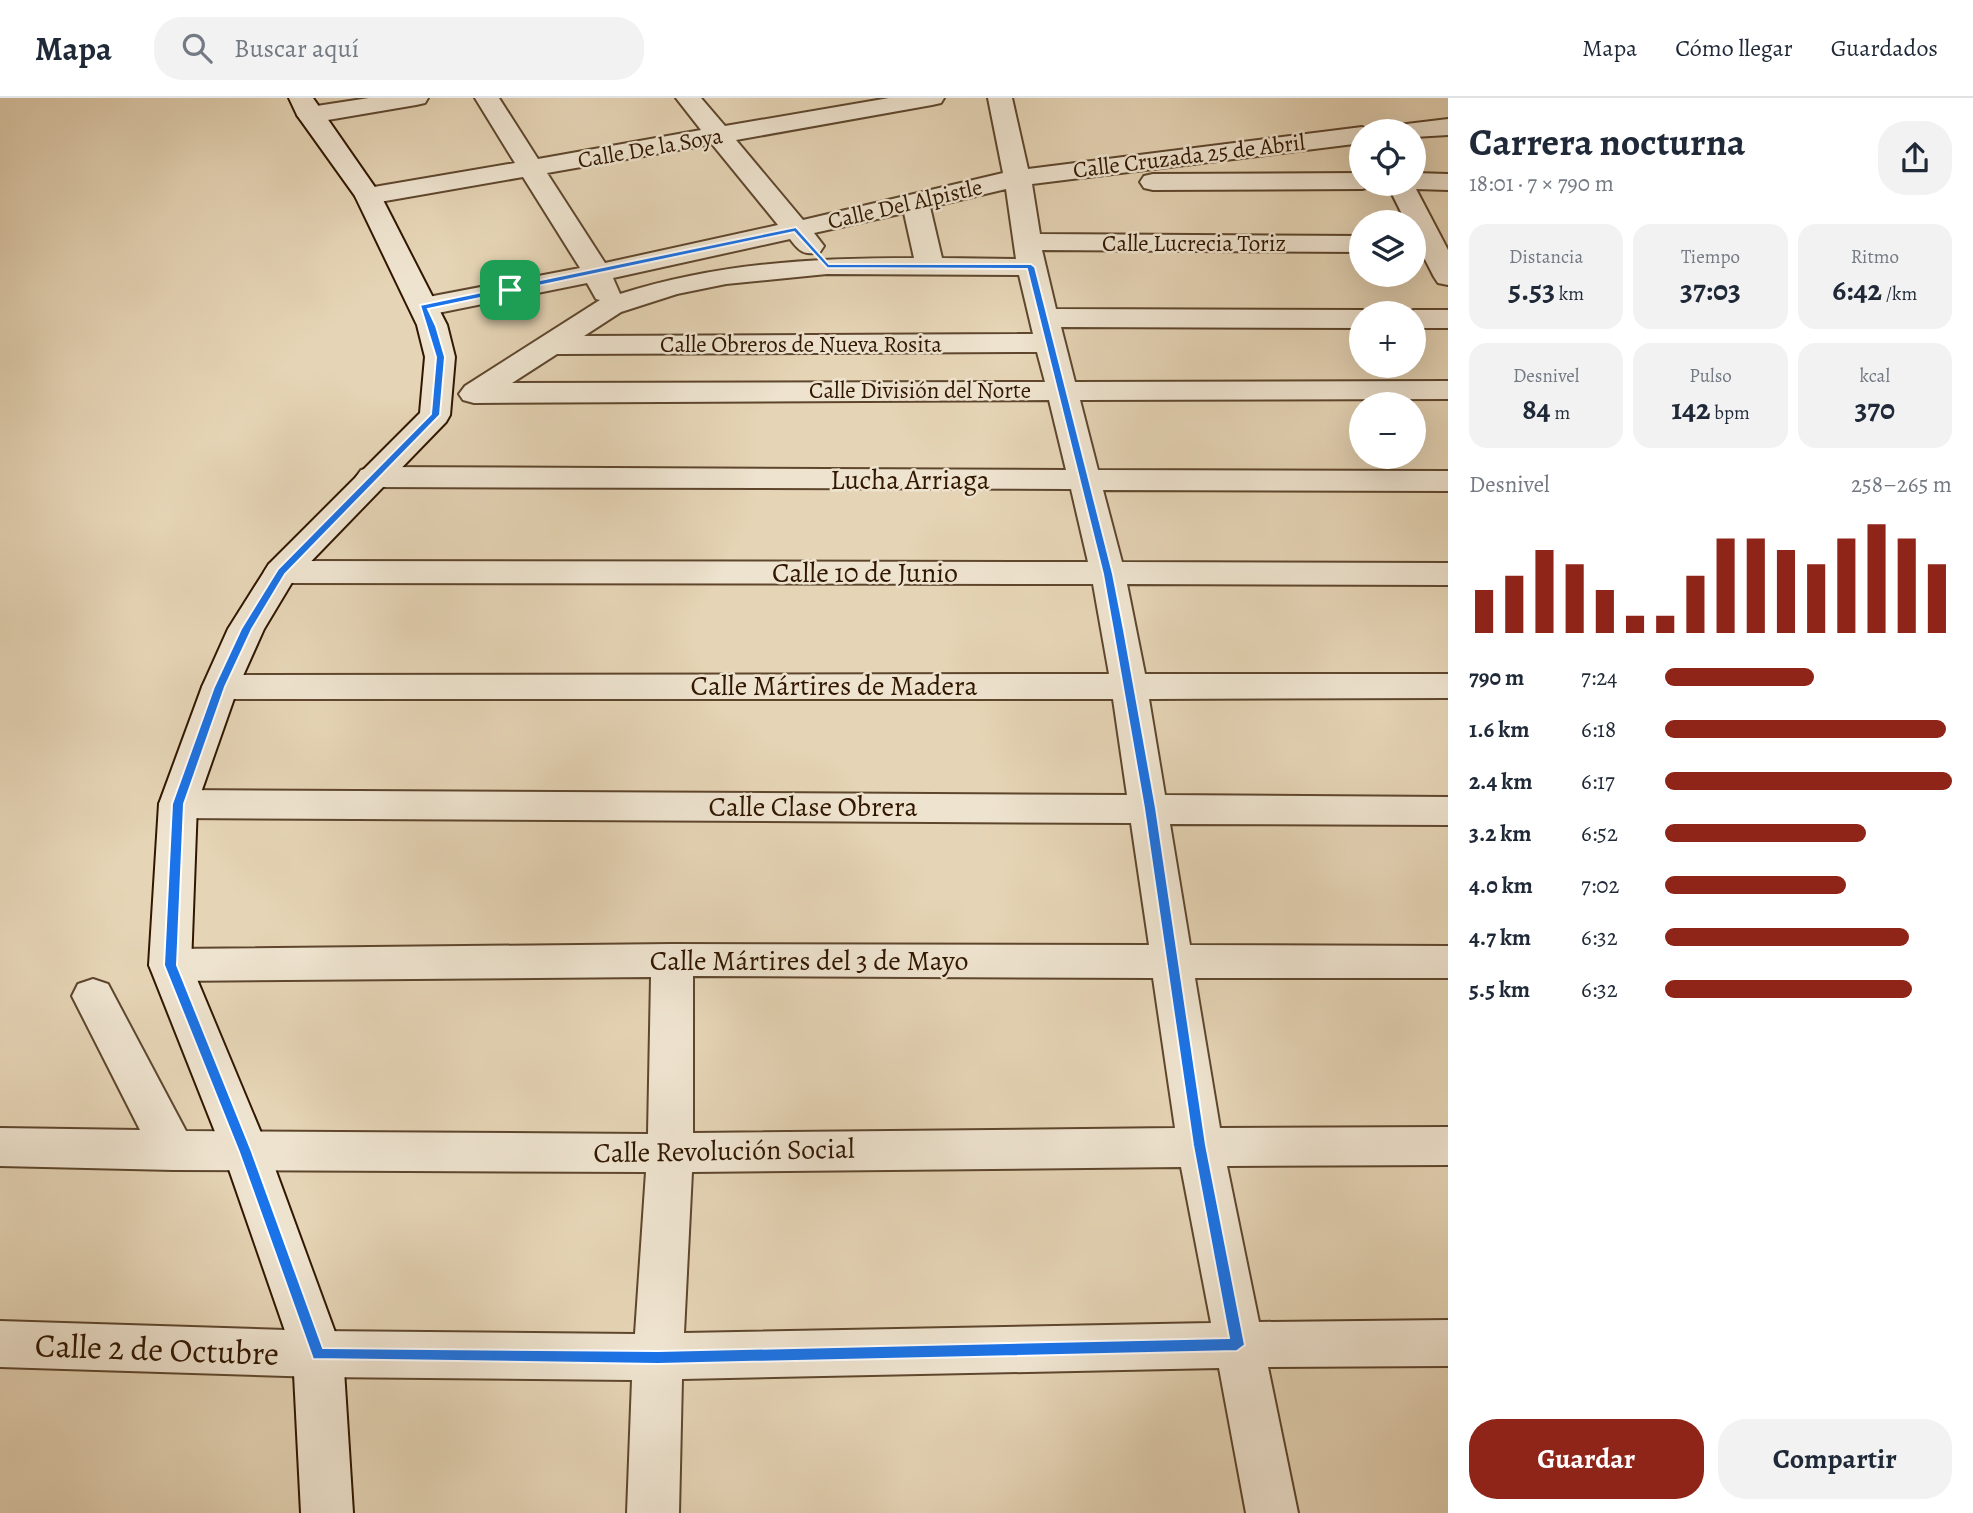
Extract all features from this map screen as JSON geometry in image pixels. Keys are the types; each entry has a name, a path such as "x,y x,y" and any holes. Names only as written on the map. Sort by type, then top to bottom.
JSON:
{"street":[{"path":"305,106 416,98"},
{"path":"487,98 597,274 611,306"},
{"path":"688,98 827,266"},
{"name":"Calle De la Soya","path":"368,196 932,98"},
{"path":"1000,98 1029,255 1060,389 1108,574 1150,808 1200,1145 1272,1513"},
{"path":"305,106 368,196 432,326 440,357 435,415"},
{"path":"1426,129 1448,127"},
{"name":"Calle Cruzada 25 de Abril","path":"1017,180 1349,137"},
{"path":"1017,180 1349,181"},
{"name":"Calle Del Alpistle","path":"423,307 597,274 1017,180"},
{"path":"1426,181 1448,182"},
{"path":"1406,196 1448,277"},
{"path":"915,203 930,266"},
{"name":"Calle Lucrecia Toriz","path":"1029,255 1349,244"},
{"path":"327,1513 318,1354 246,1152 170,965 178,804 220,687 246,629 281,572 435,415 476,393 611,306 671,287 726,276 827,266 930,266 1029,255"},
{"name":"Calle Obreros de Nueva Rosita","path":"551,345 1349,319"},
{"path":"1426,319 1448,319"},
{"name":"Calle División del Norte","path":"476,393 1060,389 1448,390"},
{"name":"Lucha Arriaga","path":"372,477 1448,481"},
{"name":"Calle 10 de Junio","path":"281,572 1448,573"},
{"name":"Calle Mártires de Madera","path":"220,687 1448,686"},
{"name":"Calle Clase Obrera","path":"178,804 1448,811"},
{"path":"653,1513 658,1357 670,1153 672,960"},
{"name":"Calle Mártires del 3 de Mayo","path":"170,965 672,960 1448,962"},
{"path":"93,996 136,1084 173,1151"},
{"name":"Calle Revolución Social","path":"0,1147 246,1152 670,1153 1200,1145 1448,1146"},
{"name":"Calle 2 de Octubre","path":"0,1344 318,1354 658,1357 1448,1343"}],"route":[{"path":"796,230 827,266 1031,267 1108,574 1150,808 1200,1145 1237,1345 658,1357 318,1354 246,1152 170,965 178,804 220,687 246,629 281,572 435,415 440,357 432,326 423,307 510,290 597,274 796,230"}]}
